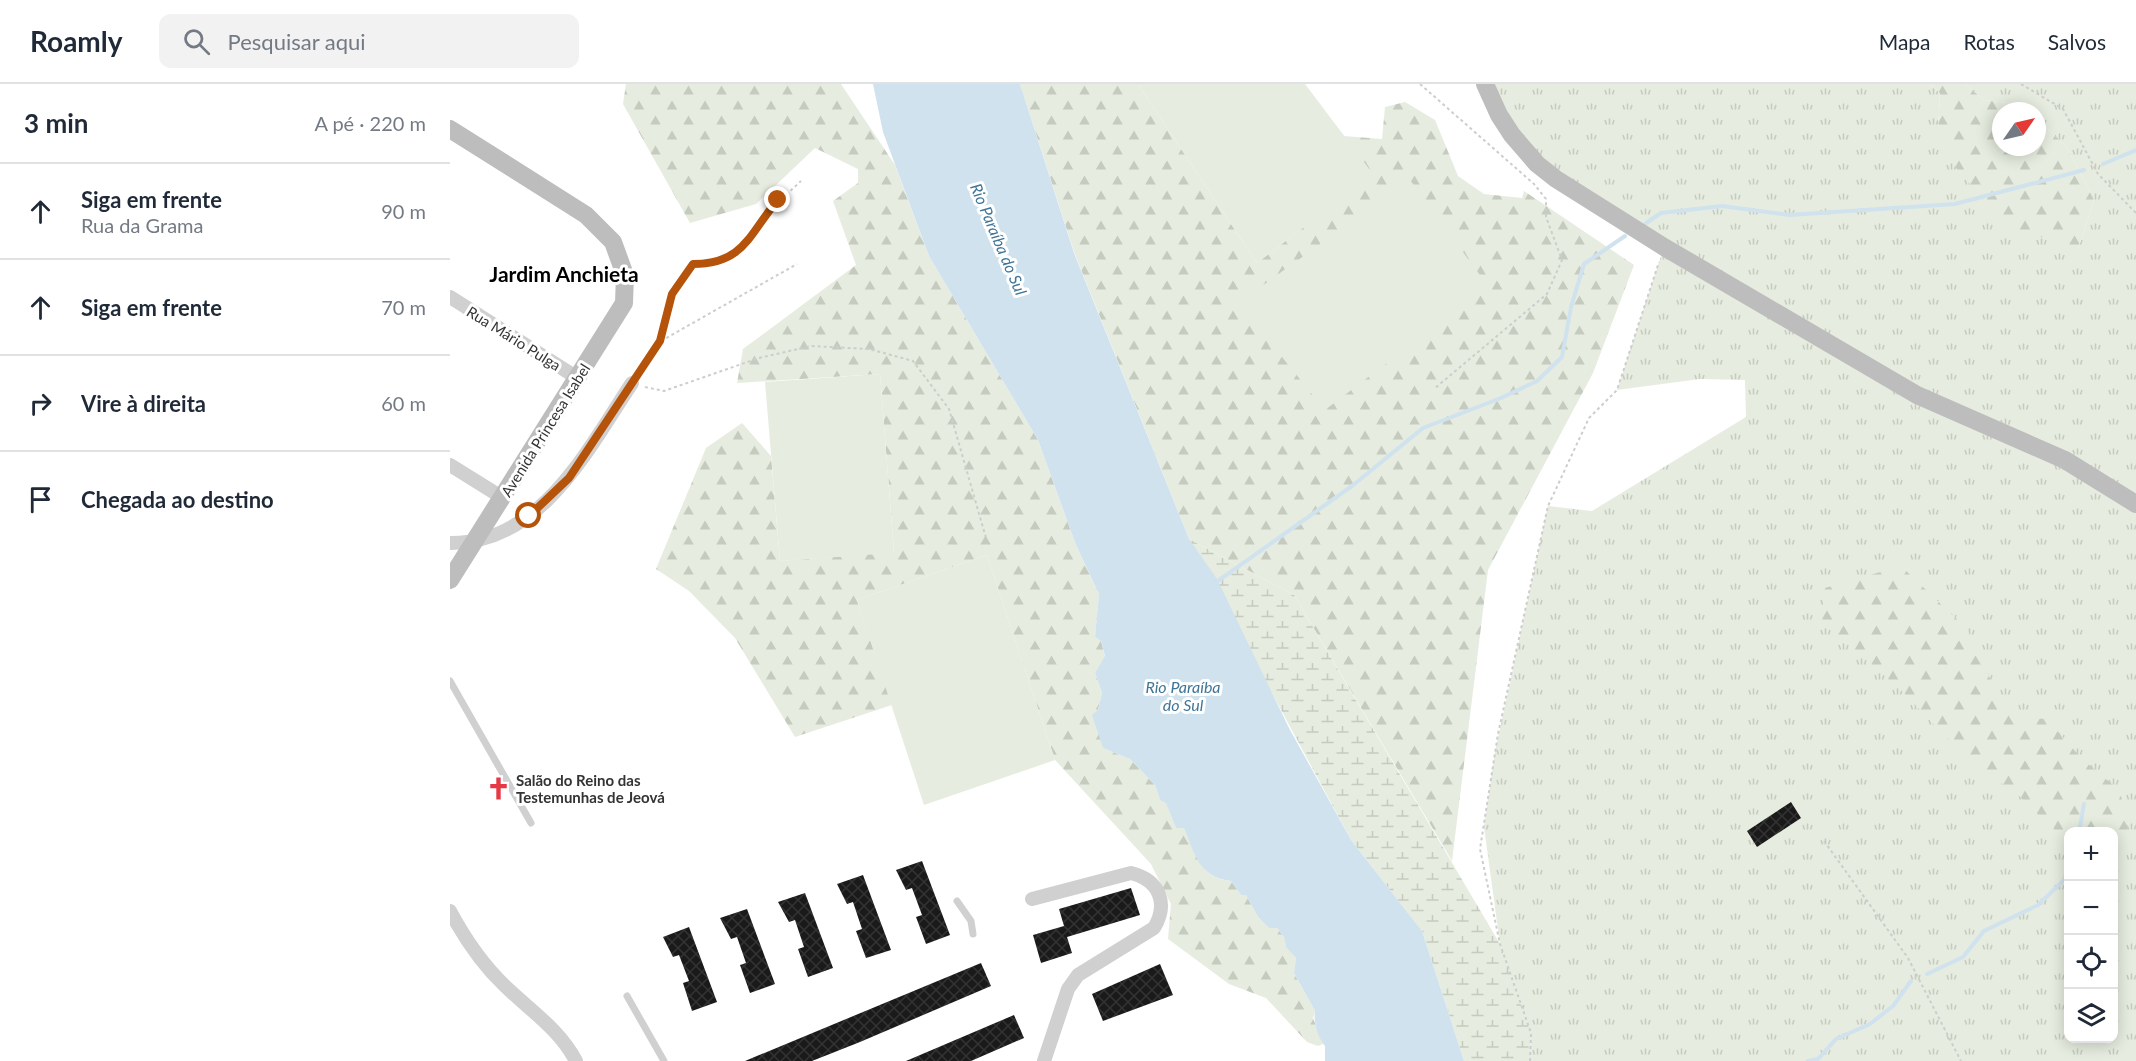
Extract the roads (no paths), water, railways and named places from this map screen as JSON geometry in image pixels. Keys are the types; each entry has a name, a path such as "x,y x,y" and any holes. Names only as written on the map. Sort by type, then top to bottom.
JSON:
{"main road":[{"path":"1485,84 1498,115 1523,150 1556,179 1664,247 1917,395 2064,459 2136,504"},
{"name":"Avenida Princesa Isabel","path":"450,129 586,215 613,242 625,275 624,303 450,580"}],"street":[{"name":"Rua Mário Pulga","path":"450,297 579,378"},
{"path":"450,543 473,543 509,528 550,497 569,478 632,383"},
{"path":"450,465 502,498"},
{"path":"1032,899 1131,873 1144,876 1154,884 1163,904 1161,917 1154,928 1095,963 1073,982 1056,1020 1044,1061"},
{"path":"450,911 469,946 505,986 548,1023 576,1061"}],"lane":[{"path":"450,681 531,823"},
{"path":"957,901 971,921 973,934"},
{"path":"627,996 664,1061"}],"water":[{"name":"Rio Paraíba do Sul","path":"873,84 1020,84 1074,253 1189,539 1217,579 1289,728 1351,840 1422,931 1464,1061 1325,1061 1325,1046 1317,1029 1315,1011 1294,973 1296,958 1286,947 1284,937 1277,928 1269,928 1258,917 1246,895 1241,895 1231,881 1220,879 1205,870 1195,856 1184,828 1176,828 1166,803 1160,800 1155,785 1130,759 1103,748 1092,715 1098,710 1102,693 1095,673 1105,656 1101,641 1095,637 1099,594 1076,545 1038,440 929,256 883,132"}],"waterway":[{"path":"2103,164 2136,150"},
{"path":"1646,223 1661,213 1722,206 1789,215 1955,204 2084,170"},
{"path":"1215,583 1352,486 1423,428 1501,398 1537,381 1562,357 1571,307 1584,264 1625,236"},
{"path":"2080,827 2084,804"},
{"path":"1927,974 1963,957 1984,931 2038,905 2064,880"},
{"path":"1808,1061 1818,1059 1836,1039 1870,1024 1893,1006 1911,981"}],"place":[{"name":"Salão do Reino das Testemunhas de Jeová","path":"498,789"}],"district":[{"name":"Jardim Anchieta","path":"564,273"}]}
